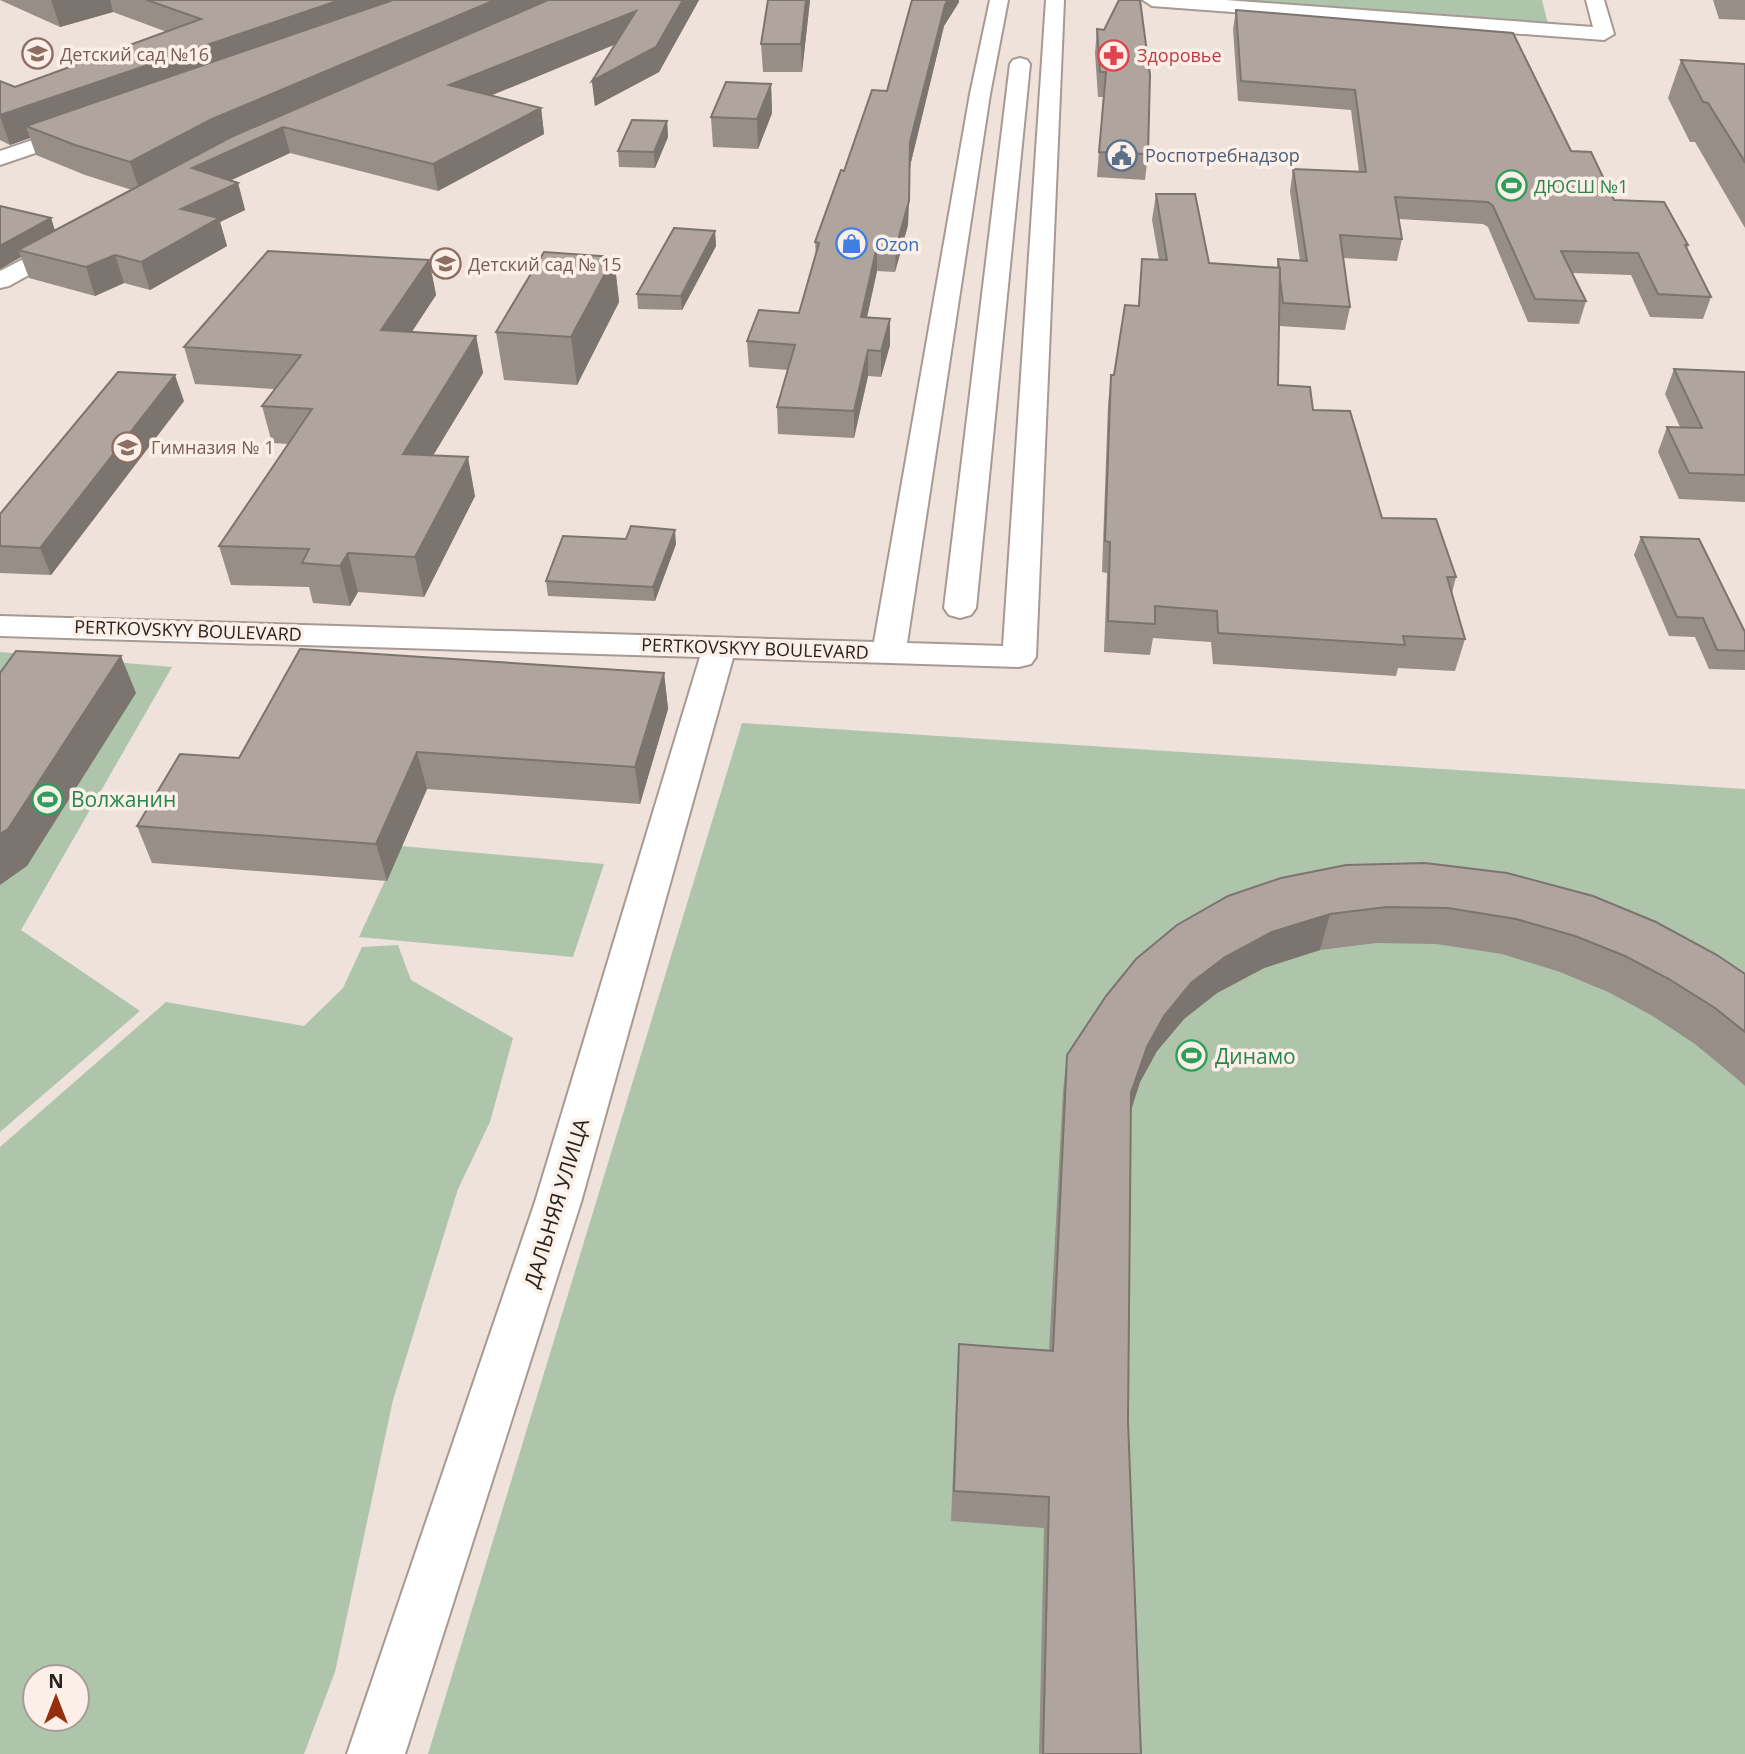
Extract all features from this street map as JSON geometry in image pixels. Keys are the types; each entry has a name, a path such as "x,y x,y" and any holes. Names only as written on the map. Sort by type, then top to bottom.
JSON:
{"street":[{"name":"PERTKOVSKYY BOULEVARD","path":"0,626 889,653 980,94 999,0"},
{"path":"889,653 1019,657 1055,0"},
{"path":"1152,0 1608,42 1595,0"},
{"path":"960,608 1020,64"},
{"path":"0,158 106,121"},
{"path":"0,281 84,235"},
{"name":"ДАЛЬНЯЯ УЛИЦА","path":"376,1754 558,1202 720,647"}],"green space":[{"path":"1189,0 1542,0 1549,28"},
{"name":"Волжанин","path":"0,652 172,667 21,930 140,1011 0,1132"},
{"name":"Динамо","path":"742,723 1745,789 1745,1754 428,1754"},
{"path":"401,846 604,864 573,957 359,937"},
{"path":"398,945 411,980 513,1038 490,1122 458,1189 393,1400 335,1672 304,1754 0,1754 0,1147 166,1002 304,1026 343,988 362,947"}],"building":[{"path":"147,0 340,0 0,115 0,81 15,87 201,19"},
{"path":"393,0 495,0 212,119 130,162 26,126"},
{"path":"548,0 683,0 656,47 592,81 636,11 449,85 541,108 433,164 283,127 192,168 238,183 181,209 219,218 141,262 115,255 86,267 18,250 231,137"},
{"path":"768,0 806,0 801,44 761,44"},
{"path":"912,0 948,0 910,142 909,201 896,247 877,246 861,317 890,319 881,351 868,350 854,411 777,407 795,345 747,341 759,310 799,313 819,243 815,242 841,170 844,171 872,90 887,91"},
{"path":"1119,0 1140,0 1150,75 1148,154 1099,152 1106,72 1100,72 1097,29 1104,30"},
{"path":"1236,10 1513,33 1571,151 1591,152 1614,200 1664,202 1688,245 1685,245 1711,297 1658,294 1638,253 1561,251 1586,301 1535,299 1493,206 1488,202 1395,197 1402,239 1340,235 1350,307 1283,303 1278,259 1307,261 1293,169 1366,172 1355,90 1241,81"},
{"path":"1681,60 1745,64 1745,162 1708,103 1703,102"},
{"path":"726,82 771,84 757,119 711,117"},
{"path":"632,120 667,121 654,152 618,151"},
{"path":"1156,194 1195,194 1209,263 1280,268 1278,385 1310,387 1313,410 1350,411 1382,518 1436,519 1456,577 1447,577 1465,639 1403,636 1405,645 1218,633 1217,611 1155,606 1155,624 1108,621 1110,542 1105,541 1111,375 1114,375 1125,305 1139,306 1142,259 1167,260"},
{"path":"0,206 51,218 0,246"},
{"path":"674,228 715,231 681,296 637,294"},
{"path":"268,251 429,260 381,330 476,336 403,454 468,457 415,557 348,553 340,566 302,563 309,549 219,546 312,409 262,406 301,355 184,347"},
{"path":"544,252 614,257 571,337 496,332"},
{"path":"1674,369 1745,372 1745,475 1689,473 1667,427 1702,428"},
{"path":"118,372 175,375 40,548 0,546 0,514"},
{"path":"631,526 675,530 653,587 546,581 563,536 626,539"},
{"path":"1641,537 1699,539 1745,632 1745,651 1717,650 1703,618 1677,617"},
{"path":"300,649 664,673 635,767 417,752 376,844 137,826 180,754 239,758"},
{"path":"16,651 121,656 8,829 0,834 0,673"},
{"path":"1425,863 1507,873 1593,896 1656,922 1717,955 1745,974 1745,1032 1715,1008 1625,956 1575,936 1516,919 1448,908 1387,907 1330,914 1272,932 1225,957 1191,983 1164,1016 1147,1047 1131,1093 1128,1421 1141,1754 1043,1754 1049,1497 954,1491 959,1344 1053,1351 1067,1055 1106,996 1136,959 1177,925 1228,896 1281,878 1346,865"}],"place":[{"name":"Детский сад №16","path":"37,54"},
{"name":"Здоровье","path":"1114,55"},
{"name":"Роспотребнадзор","path":"1122,155"},
{"name":"ДЮСШ №1","path":"1511,186"},
{"name":"Ozon","path":"852,244"},
{"name":"Детский сад № 15","path":"445,264"},
{"name":"Гимназия № 1","path":"128,447"},
{"name":"Волжанин","path":"48,799"},
{"name":"Динамо","path":"1192,1056"}]}
